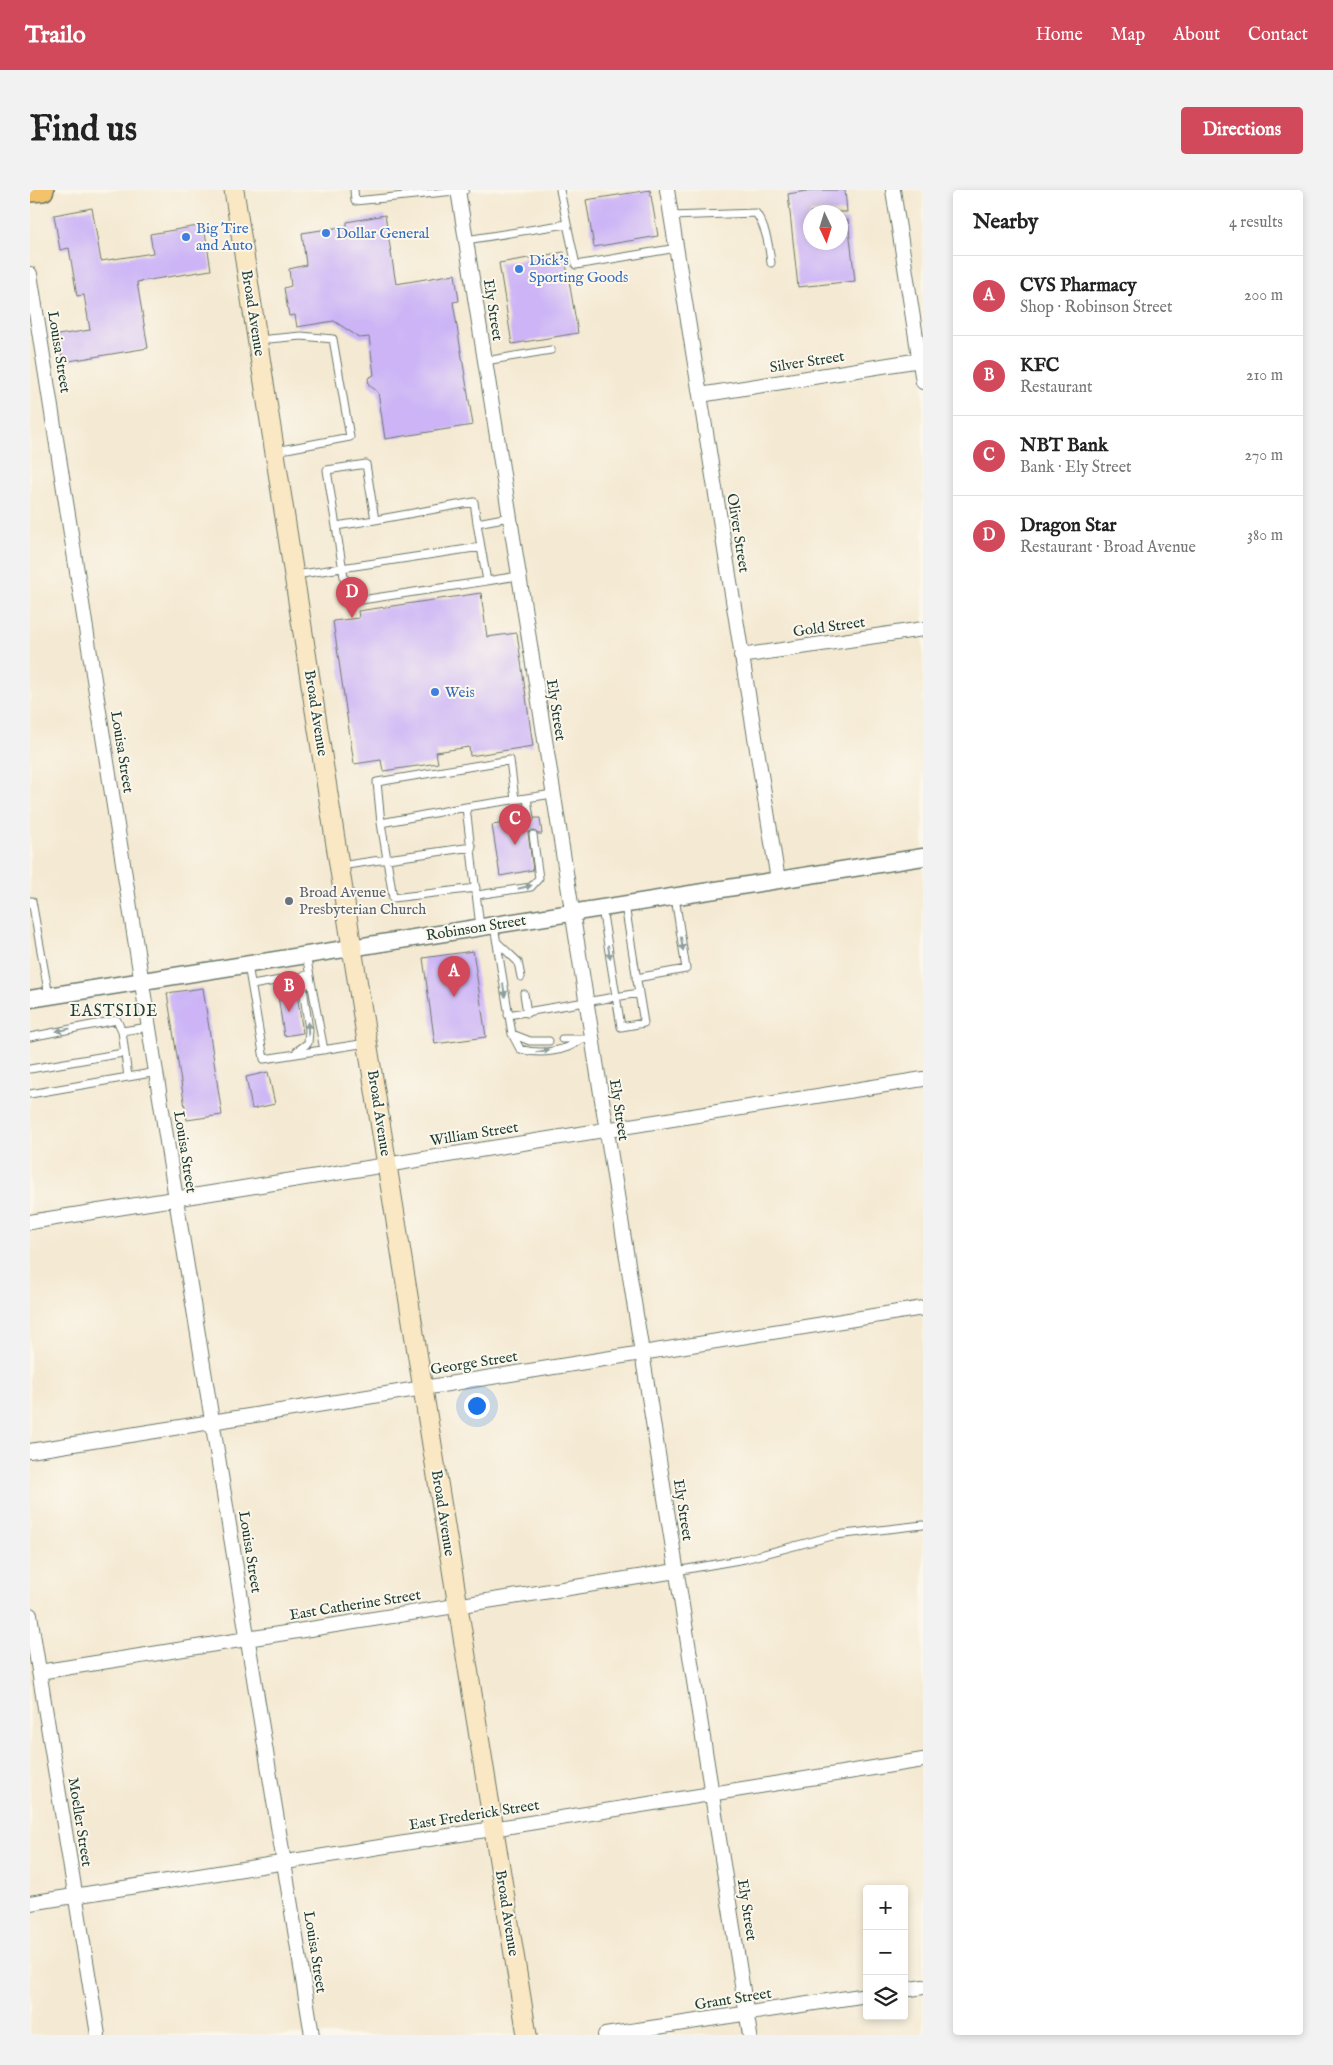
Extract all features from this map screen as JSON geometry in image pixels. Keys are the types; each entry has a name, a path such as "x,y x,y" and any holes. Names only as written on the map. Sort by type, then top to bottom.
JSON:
{"main road":[{"path":"30,192 43,190"},
{"name":"Broad Avenue","path":"234,190 352,948 527,2035"}],"street":[{"name":"Ely Street","path":"460,190 518,576 586,1004 587,1038 606,1129 750,2035"},
{"name":"Oliver Street","path":"667,190 778,880"},
{"path":"893,190 923,382"},
{"name":"Louisa Street","path":"30,274 176,1199 312,2035"},
{"name":"Silver Street","path":"700,395 920,360"},
{"name":"Gold Street","path":"741,656 923,629"},
{"name":"Robinson Street","path":"30,999 923,857"},
{"name":"William Street","path":"30,1222 923,1079"},
{"name":"George Street","path":"30,1451 923,1308"},
{"name":"East Catherine Street","path":"39,1672 676,1571"},
{"name":"Moeller Street","path":"30,1615 98,2035"},
{"name":"East Frederick Street","path":"30,1903 923,1760"},
{"path":"908,1989 923,1987"},
{"name":"Grant Street","path":"605,2035 863,1997"}],"lane":[{"path":"354,190 355,201 414,193 460,190"},
{"path":"383,190 384,198"},
{"path":"560,190 576,265 677,248"},
{"path":"671,216 756,213 770,245 771,264"},
{"path":"466,240 566,224"},
{"path":"258,340 301,336 333,339 350,437 275,451"},
{"path":"485,361 551,350"},
{"path":"375,520 366,464 327,470 348,602 518,576"},
{"path":"336,526 474,502 487,581"},
{"path":"478,523 509,517"},
{"path":"294,575 481,547"},
{"path":"515,800 510,760 377,782 381,823 393,898 531,887 539,878 533,835"},
{"path":"381,823 466,807 553,794"},
{"path":"527,798 530,819"},
{"path":"466,807 476,892 487,926 496,942 518,962 521,977"},
{"path":"340,866 472,847"},
{"path":"636,978 686,969 675,896"},
{"path":"30,901 32,901 49,996"},
{"path":"602,908 620,1027 644,1023 625,904"},
{"path":"496,942 512,1034 520,1049 533,1053 572,1047 587,1038"},
{"path":"306,955 324,1050"},
{"path":"248,964 264,1059 368,1042"},
{"path":"252,985 310,976"},
{"path":"277,1057 302,1049 308,1043 309,1030 303,988 310,976"},
{"path":"508,1015 586,1004 639,993"},
{"path":"524,994 527,1013"},
{"path":"30,1037 117,1020 122,1031 123,1053 128,1077"},
{"path":"122,1031 149,1027"},
{"path":"512,1034 530,1041 549,1042"},
{"path":"562,1039 587,1038"},
{"path":"30,1069 123,1053"},
{"path":"30,1094 157,1072"},
{"path":"676,1571 745,1559 836,1535 923,1525"}],"building":[{"path":"650,190 658,236 594,247 586,200"},
{"path":"812,190 845,190 846,205 803,205 803,250 848,250 848,220 855,281 798,287 788,194"},
{"path":"92,208 101,261 153,253 150,234 204,225 211,270 137,282 148,348 63,362 58,335 90,330 84,295 77,296 69,248 60,250 54,215"},
{"path":"385,215 396,284 455,274 459,301 453,302 473,425 385,439 378,392 369,385 368,378 374,375 369,337 360,338 334,321 297,327 295,315 289,316 284,288 291,286 289,269 306,265 302,233 347,226 347,222"},
{"path":"564,252 578,333 512,344 499,263"},
{"name":"Weis","path":"481,593 487,637 517,633 533,746 470,756 469,747 436,752 438,763 383,771 381,760 354,764 333,621 359,618 358,611"},
{"path":"535,818 540,818 542,834 538,834 533,830 528,833 533,870 500,876 492,825 525,820 531,824"},
{"path":"473,951 486,1037 435,1044 423,958"},
{"path":"296,987 303,1033 284,1036 277,989"},
{"path":"203,988 222,1115 187,1120 167,993"},
{"path":"268,1072 275,1104 252,1109 246,1077"}],"place":[{"name":"Dollar General","path":"326,233"},
{"name":"Big Tire and Auto","path":"186,237"},
{"name":"Dick's Sporting Goods","path":"519,269"},
{"name":"Dragon Star","path":"352,618"},
{"name":"Weis","path":"435,692"},
{"name":"NBT Bank","path":"515,845"},
{"name":"Broad Avenue Presbyterian Church","path":"289,901"},
{"name":"CVS Pharmacy","path":"454,997"},
{"name":"KFC","path":"289,1012"}],"district":[{"name":"EASTSIDE","path":"114,1012"}]}
